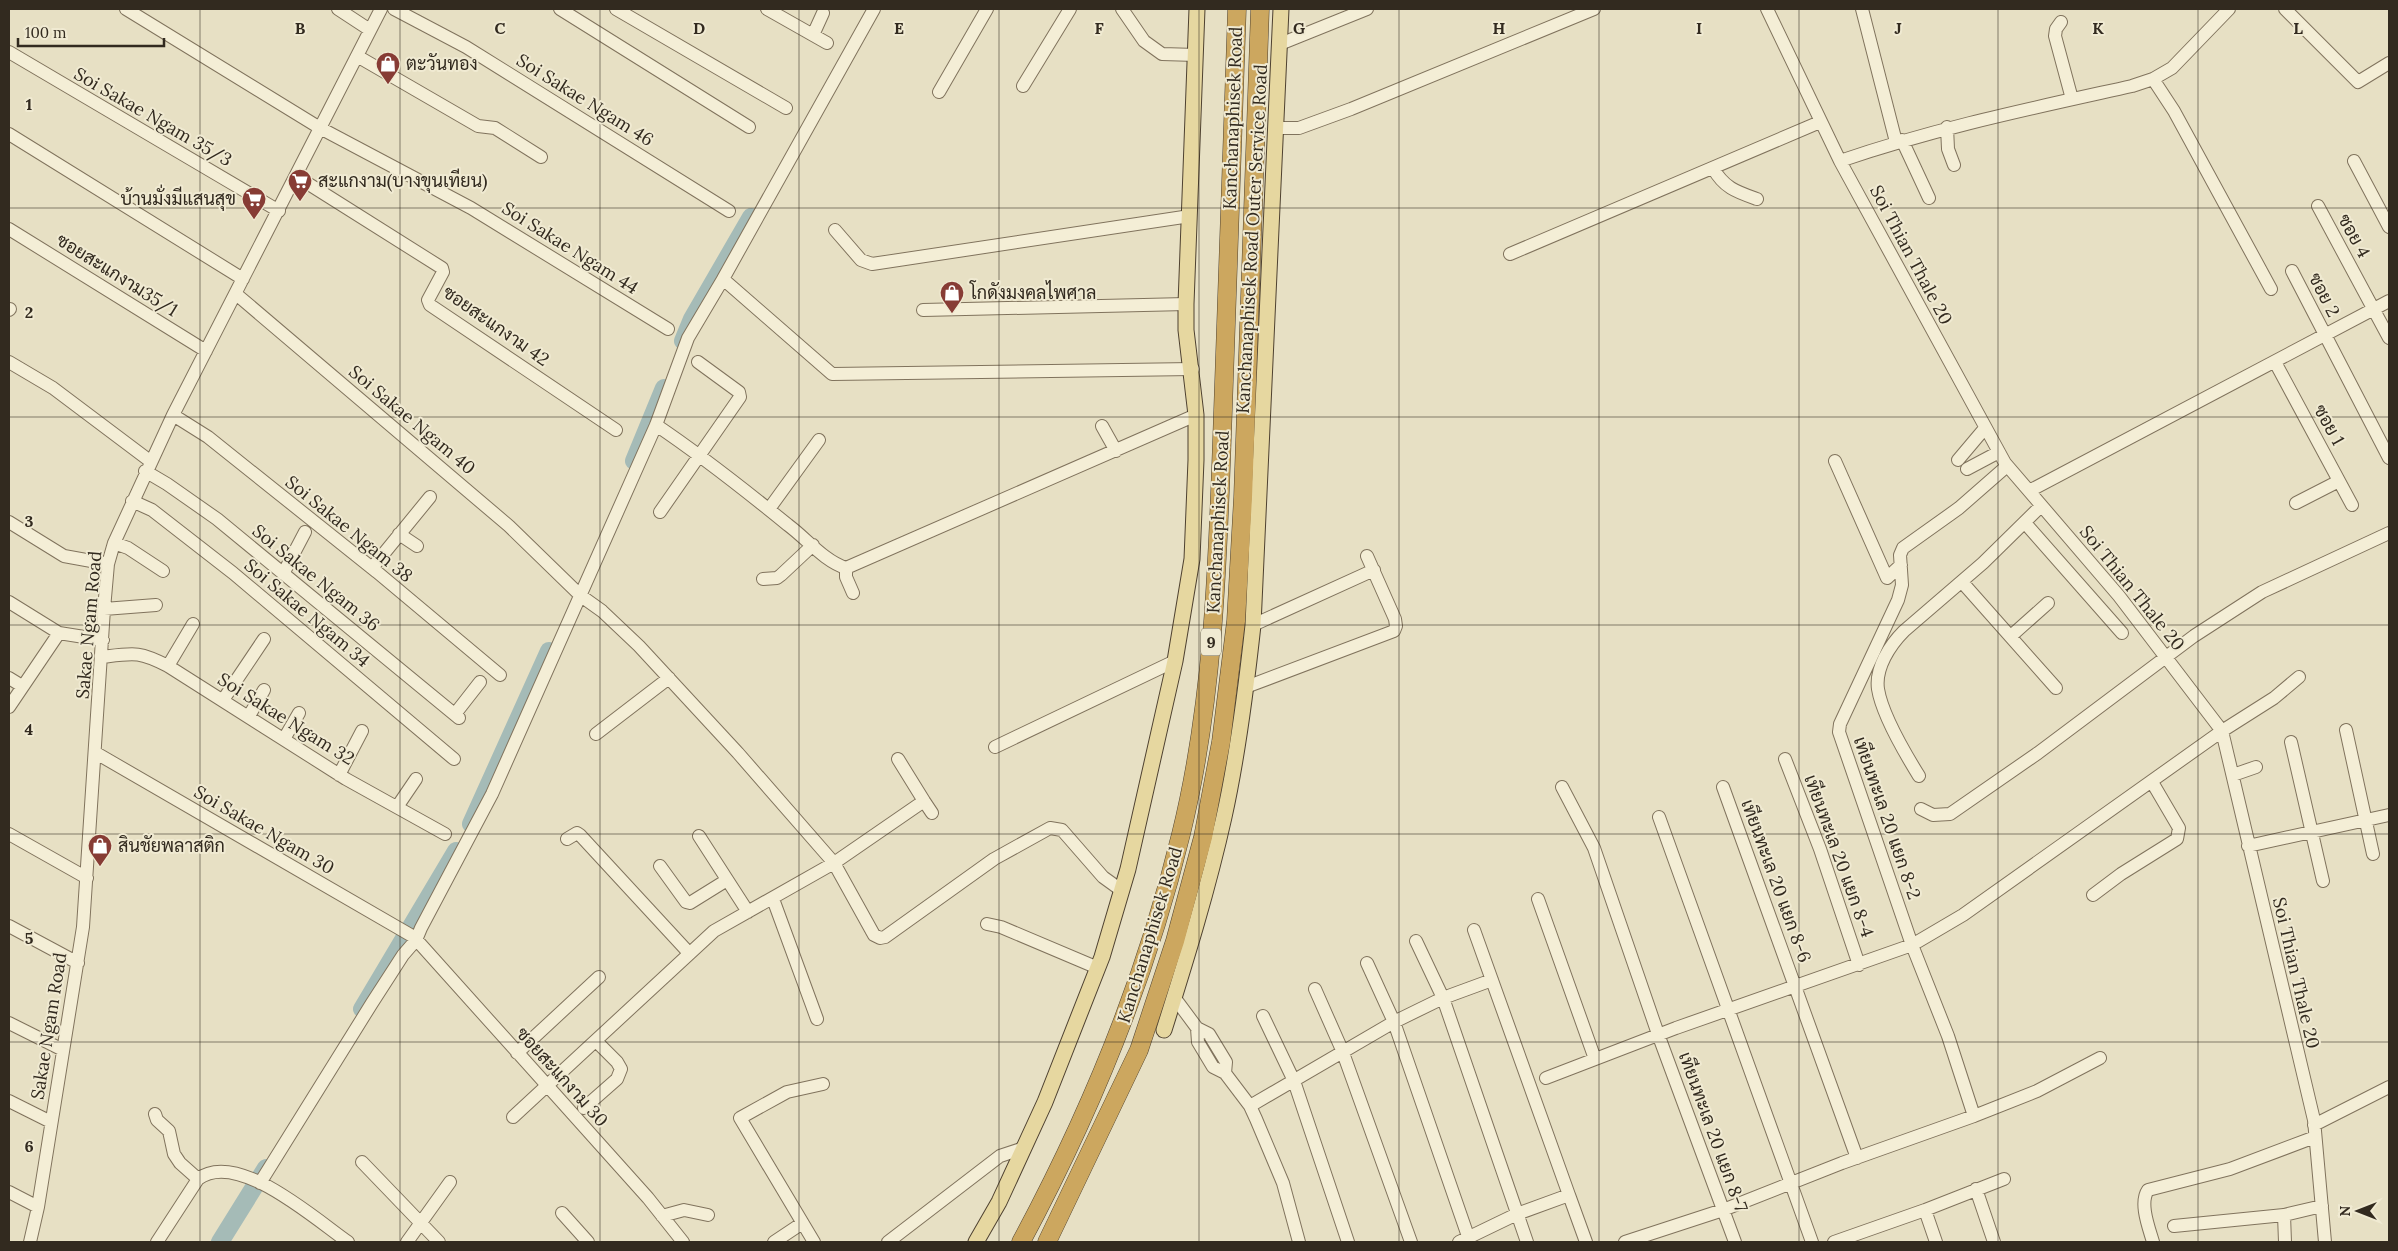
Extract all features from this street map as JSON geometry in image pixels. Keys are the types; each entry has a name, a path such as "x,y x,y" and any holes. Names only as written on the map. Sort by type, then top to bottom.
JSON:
{"highway":[{"name":"Kanchanaphisek Road","path":"1022,1242 1103,1071 1122,1026 1153,938 1182,832 1198,739 1216,592 1237,9"},
{"name":"Kanchanaphisek Road","path":"1047,1242 1138,1050 1175,941 1193,875 1203,837 1221,742 1236,620 1242,516 1260,9"}],"main road":[{"path":"976,1242 999,1202 1054,1081 1098,968 1121,890 1175,661 1192,558 1196,415 1193,369 1186,330 1186,304 1197,9"},
{"name":"Kanchanaphisek Road Outer Service Road","path":"1164,1030 1224,817 1246,687 1253,625 1280,44 1280,9"}],"street":[{"name":"Soi Sakae Ngam 44","path":"126,9 320,128 471,208 668,329"},
{"path":"338,9 370,30"},
{"name":"Sakae Ngam Road","path":"30,1242 38,1207 78,962 87,878 108,564 114,543 132,501 173,415 381,9"},
{"name":"Soi Sakae Ngam 46","path":"394,9 466,47 730,211"},
{"path":"560,9 749,127"},
{"path":"616,9 786,108"},
{"path":"767,9 827,42"},
{"path":"259,1183 372,1003 415,939 492,794 656,425 688,338 874,9"},
{"path":"939,92 987,9"},
{"path":"1023,86 1070,9"},
{"path":"1122,9 1144,41 1162,54 1196,56"},
{"path":"1280,44 1367,9"},
{"path":"1276,128 1299,128 1351,109 1594,9"},
{"name":"Soi Thian Thale 20","path":"1767,9 1840,161 2007,466 2104,577 2222,731 2315,1131 2325,1242"},
{"path":"1862,9 1899,141 1929,198"},
{"path":"1840,161 1947,127 2072,100 2153,79 2180,62 2228,9"},
{"path":"2285,9 2358,82 2389,63"},
{"path":"813,35 823,13"},
{"path":"2061,22 2056,29 2055,36 2072,100"},
{"name":"Soi Sakae Ngam 35/3","path":"9,52 279,211"},
{"path":"357,56 478,126 495,128 541,157"},
{"path":"2153,79 2174,112 2271,289"},
{"path":"1510,254 1820,122"},
{"path":"1947,127 1948,149 1954,165"},
{"path":"9,134 243,279"},
{"path":"2354,161 2389,227"},
{"path":"1713,168 1719,180 1728,188 1757,199"},
{"name":"ซอยสะแกงาม 42","path":"296,176 442,268 442,272 428,300 430,305 616,430"},
{"name":"ซอย 4","path":"2318,206 2389,338"},
{"path":"835,230 861,260 872,264 1190,216"},
{"name":"ซอยสะแกงาม35/1","path":"9,229 206,351"},
{"name":"ซอย 2","path":"2292,271 2389,458"},
{"path":"723,279 832,374 1193,369"},
{"name":"Soi Sakae Ngam 40","path":"236,294 510,526 581,596 602,611 639,646 738,753 834,864 874,935 885,938 994,859 1050,828 1062,830 1103,877 1121,890"},
{"path":"2029,492 2389,302"},
{"path":"923,310 1186,304"},
{"name":"Soi Sakae Ngam 36","path":"9,362 53,388 148,466 217,519 457,716 480,682"},
{"path":"660,512 739,402 740,392 698,362"},
{"name":"ซอย 1","path":"2275,362 2352,505"},
{"name":"Soi Sakae Ngam 38","path":"173,415 208,437 372,568 500,675"},
{"path":"656,425 700,455 833,562 846,568 1196,415"},
{"path":"1102,426 1116,451"},
{"path":"1986,428 1963,465 1999,452"},
{"path":"769,509 819,440"},
{"path":"1835,461 1887,578 1901,566"},
{"name":"เทียนทะเล 20 แยก 8-2","path":"1969,1119 1973,1108 1948,1036 1912,945 1839,732 1840,724 1898,600 1902,585 1901,566 1903,548 1958,508 2007,466"},
{"path":"2296,503 2339,481"},
{"path":"372,568 430,497"},
{"name":"Soi Sakae Ngam 34","path":"132,501 152,510 232,573 454,759"},
{"path":"1919,776 1901,748 1878,689 1879,676 1886,655 1894,641 2026,524 2041,506"},
{"path":"9,522 64,556 108,564"},
{"path":"2026,524 2122,633"},
{"path":"283,574 305,532"},
{"path":"400,534 417,546"},
{"path":"1921,809 1933,815 1950,814 2038,753 2167,657 2262,592 2389,534"},
{"path":"114,543 128,548 164,571"},
{"path":"763,579 781,575 813,545"},
{"path":"1246,687 1394,631 1396,626 1395,619 1367,556"},
{"path":"846,568 846,577 852,593"},
{"path":"1253,625 1374,570"},
{"path":"1962,582 2056,688"},
{"path":"9,602 59,633 103,640"},
{"path":"2011,636 2048,603"},
{"path":"104,608 156,605"},
{"path":"168,666 193,624"},
{"path":"9,707 59,633"},
{"path":"222,700 264,639"},
{"name":"Soi Sakae Ngam 32","path":"102,657 146,655 168,666 339,774 445,834"},
{"path":"995,747 1175,661"},
{"path":"1546,1078 1658,1034 1912,945 1962,915 2222,731 2274,698 2299,677"},
{"path":"9,678 22,686"},
{"path":"596,734 669,678"},
{"path":"249,716 264,690"},
{"path":"284,738 299,713"},
{"path":"2346,730 2373,854"},
{"path":"339,774 362,731"},
{"path":"2291,742 2323,882"},
{"name":"Soi Sakae Ngam 30","path":"96,753 394,925 415,939"},
{"path":"898,759 932,813"},
{"name":"เทียนทะเล 20 แยก 8-4","path":"1785,759 1820,849 1859,965"},
{"path":"2233,775 2256,767"},
{"path":"396,807 416,779"},
{"path":"2093,894 2177,839 2179,828 2152,782"},
{"name":"เทียนทะเล 20 แยก 8-7","path":"1562,787 1594,848 1658,1034 1735,1242"},
{"name":"เทียนทะเล 20 แยก 8-6","path":"1723,787 1857,1158"},
{"path":"512,1117 547,1087 689,953 714,932 834,864 924,801"},
{"path":"2248,846 2389,815"},
{"path":"1658,817 1812,1242"},
{"path":"567,839 577,833 580,835 689,953"},
{"path":"9,834 87,878"},
{"path":"699,836 748,912"},
{"path":"660,866 686,902 690,903 727,880"},
{"path":"773,899 816,1020"},
{"path":"1538,899 1595,1059"},
{"path":"987,924 1001,927 1098,968"},
{"path":"9,926 78,962"},
{"path":"1474,930 1586,1242"},
{"name":"ซอยสะแกงาม 30","path":"415,939 683,1242"},
{"path":"1416,941 1443,998 1527,1242"},
{"path":"1367,963 1394,1022 1466,1241 1517,1214 1569,1195"},
{"path":"517,1053 599,977"},
{"path":"1250,1106 1294,1081 1342,1050 1394,1022 1443,998 1492,980"},
{"path":"1315,989 1342,1050 1410,1242"},
{"path":"1174,997 1197,1028 1198,1042 1213,1067 1225,1073 1250,1106 1283,1183 1299,1242"},
{"path":"1262,1016 1294,1081 1348,1242"},
{"path":"9,1023 63,1050"},
{"path":"584,1108 617,1079 621,1069 617,1062 596,1041"},
{"path":"1625,1242 1657,1237 1791,1182 1969,1119 2037,1091 2100,1058"},
{"path":"814,1242 801,1224 740,1118 787,1092 823,1084"},
{"path":"2153,1242 2145,1212 2145,1194 2148,1190 2230,1169 2315,1131 2389,1087"},
{"path":"9,1101 51,1122"},
{"path":"155,1114 157,1120 170,1131 174,1154 180,1163 198,1179"},
{"path":"888,1242 1000,1156 1024,1148"},
{"path":"362,1162 439,1242"},
{"path":"157,1242 198,1179 204,1174 222,1171 245,1175 289,1200 348,1242"},
{"path":"1834,1242 1925,1210 2004,1179"},
{"path":"407,1242 450,1182"},
{"path":"1976,1189 1994,1242"},
{"path":"9,1192 38,1207"},
{"path":"2174,1226 2284,1215 2322,1206"},
{"path":"662,1216 684,1210 708,1215"},
{"path":"1925,1210 1936,1242"},
{"path":"562,1213 588,1242"},
{"path":"2284,1215 2285,1242"},
{"path":"774,1242 801,1224"},
{"path":"1870,1230 1875,1242"}],"waterway":[{"path":"683,341 692,319 751,217"},
{"path":"634,461 664,388"},
{"path":"471,824 549,651"},
{"path":"362,1009 456,851"},
{"path":"220,1242 266,1168"}],"place":[{"name":"ตะวันทอง","path":"388,85"},
{"name":"สะแกงาม(บางขุนเทียน)","path":"300,202"},
{"name":"บ้านมั่งมีแสนสุข","path":"254,220"},
{"name":"โกดังมงคลไพศาล","path":"952,314"},
{"name":"สินชัยพลาสติก","path":"100,867"}]}
